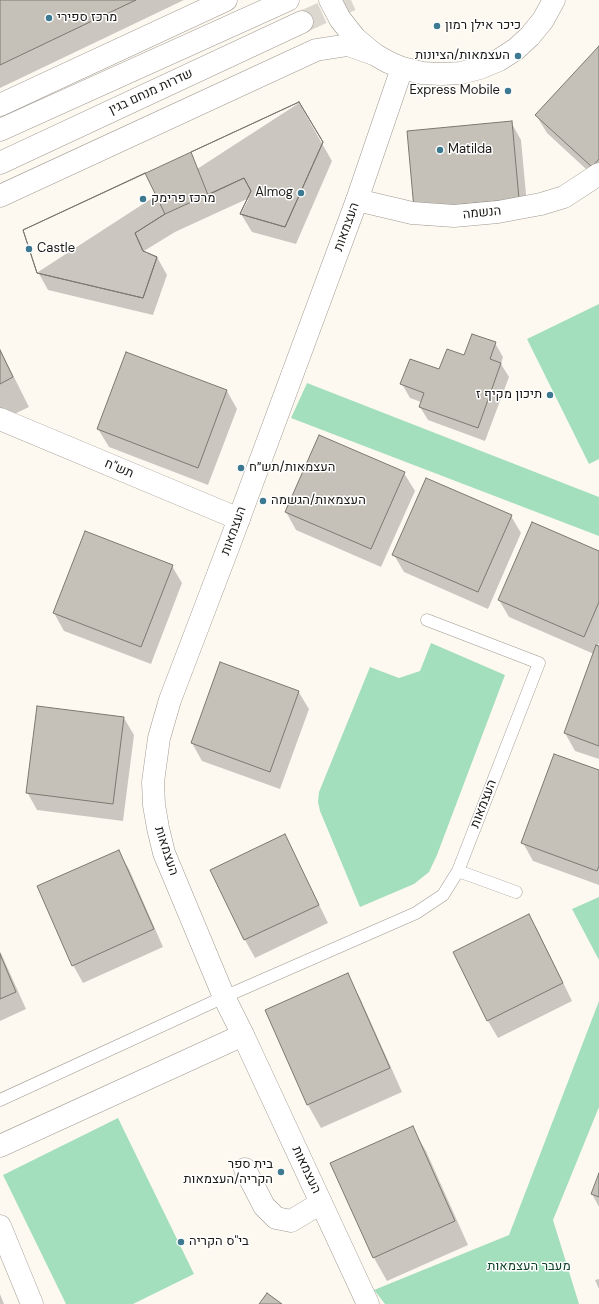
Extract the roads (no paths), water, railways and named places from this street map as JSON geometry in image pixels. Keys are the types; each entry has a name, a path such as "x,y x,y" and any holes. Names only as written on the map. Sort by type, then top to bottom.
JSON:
{"street":[{"path":"0,105 226,0"},
{"name":"שדרות מנחם בגין","path":"0,130 288,0"},
{"path":"330,0 340,19 355,38 374,54 402,68 422,73 441,74 461,73 480,68 499,60 516,49 530,36 543,20 554,0"},
{"name":"שדרות מנחם בגין","path":"0,163 302,22"},
{"path":"0,196 316,50 348,45 374,54"},
{"name":"העצמאות","path":"368,1304 224,997 164,853 155,812 153,782 159,738 170,700 358,200 402,68"},
{"name":"הנשמה","path":"358,200 412,213 454,216 498,212 564,198 599,174"},
{"name":"תש\"ח","path":"0,419 239,519"},
{"path":"0,1146 243,1036"},
{"path":"244,1169 264,1206 276,1218 291,1221 321,1204"},
{"path":"0,1226 32,1304"}],"lane":[{"name":"העצמאות","path":"0,1100 224,997 416,913 443,895 458,871 539,663 427,620"},
{"path":"458,871 516,892"}],"tunnel":[{"path":"302,22 351,0"}],"place":[{"name":"מרכז ספירי","path":"49,18"},
{"name":"כיכר אילן רמון","path":"437,26"},
{"name":"העצמאות/הציונות","path":"518,56"},
{"name":"Express Mobile","path":"508,91"},
{"name":"Matilda","path":"440,150"},
{"name":"Almog","path":"301,193"},
{"name":"מרכז פרימק","path":"143,199"},
{"name":"Castle","path":"29,249"},
{"name":"תיכון מקיף ז","path":"550,395"},
{"name":"העצמאות/תש״ח","path":"241,468"},
{"name":"העצמאות/הגשמה","path":"263,501"},
{"name":"בית ספר הקריה/העצמאות","path":"281,1172"},
{"name":"בי\"ס הקריה","path":"181,1242"}],"park label":[{"name":"מעבר העצמאות","path":"529,1267"}]}
